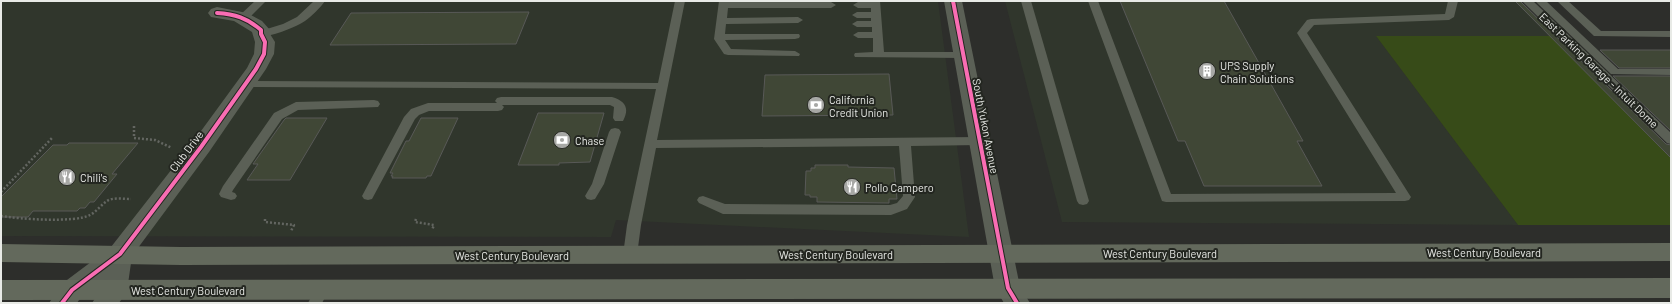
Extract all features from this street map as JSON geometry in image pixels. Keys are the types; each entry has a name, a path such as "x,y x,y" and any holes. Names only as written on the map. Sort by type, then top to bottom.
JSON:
{"main road":[{"name":"West Century Boulevard","path":"1,253 181,256 1671,252"},
{"name":"West Century Boulevard","path":"1,290 67,297 585,296 1009,298 1671,288"}],"street":[{"name":"South Yukon Avenue","path":"953,1 1002,254 1009,298"},
{"path":"217,13 237,14 244,17 250,20 261,30 261,34"},
{"name":"Club Drive","path":"67,297 120,254 201,147 246,84 264,54 265,42 261,34"},
{"name":"Club Drive","path":"109,297 120,254"}],"lane":[{"path":"244,17 261,1"},
{"path":"261,34 287,26 301,19 320,1"},
{"path":"630,255 634,226 664,86 680,1"},
{"path":"1026,1 1083,201"},
{"path":"1093,1 1166,198 1405,197 1302,33 1311,22 1449,17 1453,1"},
{"name":"East Parking Garage - Intuit Dome","path":"1527,1 1671,140"},
{"name":"East Parking Garage - Intuit Dome","path":"1540,1 1615,72 1671,72"},
{"path":"1562,1 1598,34 1671,34"},
{"path":"722,25 831,5"},
{"path":"722,25 796,34"},
{"path":"722,25 796,34"},
{"path":"722,25 796,34"},
{"path":"858,30 877,28"},
{"path":"858,30 877,28"},
{"path":"858,30 877,28"},
{"path":"858,30 877,28 964,55"},
{"path":"246,84 664,86"},
{"path":"368,196 410,117 415,112 428,107 612,101 620,105 619,118"},
{"path":"231,196 226,194 227,189 278,116 287,110 296,106 374,104"},
{"path":"591,196 598,184 615,132"},
{"path":"651,144 980,141"},
{"path":"702,200 723,209 891,210 902,206 909,197 905,142"}],"path":[{"path":"134,126 134,138 155,140 172,148"},
{"path":"1,192 52,138"},
{"path":"1,216 13,218 77,219 90,215 107,201 113,199 131,199"},
{"path":"265,220 265,222 294,226 291,231"},
{"path":"416,220 415,222 434,225 432,230"}],"shaded area":[{"path":"1,1 938,1 969,237 616,220 611,237 1,236"},
{"path":"1005,1 1515,1 1550,36 1376,36 1518,225 1062,222"}],"green space":[{"path":"1376,36 1550,36 1671,158 1671,225 1518,225"}],"building":[{"name":"UPS Supply Chain Solutions","path":"1120,1 1224,1 1303,141 1297,141 1322,186 1204,186 1185,141 1178,141"},
{"path":"1515,1 1520,1 1666,144 1671,145 1671,158"},
{"path":"529,12 516,44 330,45 351,13"},
{"path":"1600,50 1671,50 1671,68 1619,68"},
{"path":"889,74 893,115 762,116 765,75"},
{"path":"1613,76 1671,76 1671,131"},
{"name":"Chase","path":"538,113 604,113 590,162 559,163 559,165 518,165"},
{"path":"286,118 327,118 290,180 247,180 258,164 253,164"},
{"path":"421,118 458,118 431,176 427,176 426,178 392,178 393,176 391,176 393,173 390,173 406,141 409,141"},
{"name":"Chili's","path":"69,143 138,143 112,174 117,174 94,202 90,202 85,208 80,208 77,211 33,211 28,217 1,217 1,197 53,145 67,145"},
{"name":"Pollo Campero","path":"815,165 848,165 848,167 894,168 897,199 889,199 889,203 817,202 817,197 805,195 806,171 811,171 811,168 815,168"}],"cycle path":[{"path":"953,1 1008,288 1017,303"},
{"path":"62,303 72,290 120,254 201,147 256,69 264,54 265,42 261,34 261,30 251,22 241,17 217,13"}],"place":[{"name":"UPS Supply Chain Solutions","path":"1207,71"},
{"name":"California Credit Union","path":"816,105"},
{"name":"Chase","path":"562,140"},
{"name":"Chili's","path":"67,177"},
{"name":"Pollo Campero","path":"852,187"}]}
